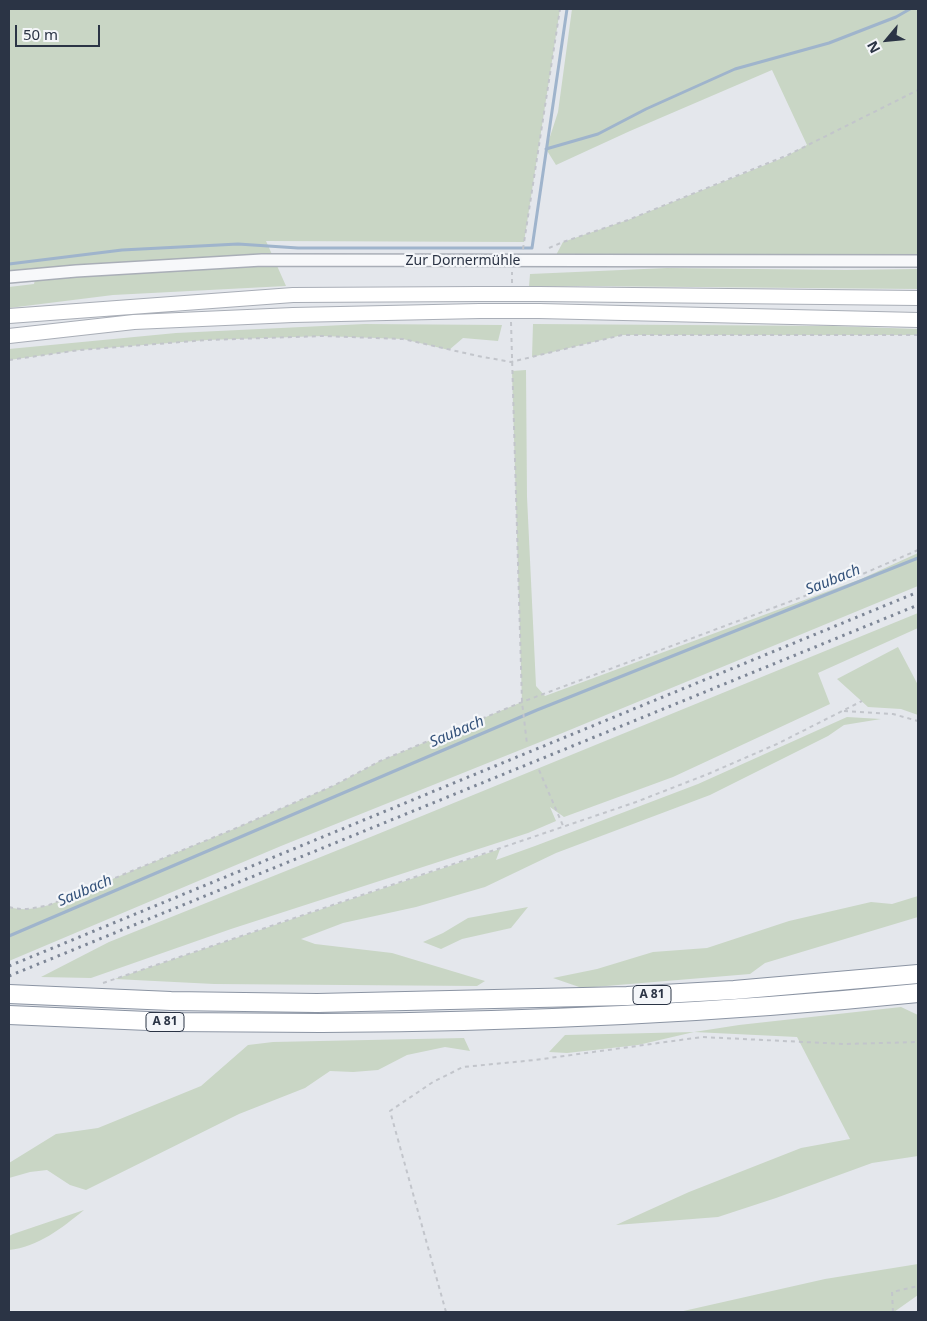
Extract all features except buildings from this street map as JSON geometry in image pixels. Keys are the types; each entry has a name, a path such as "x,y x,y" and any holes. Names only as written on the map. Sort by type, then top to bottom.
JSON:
{"highway":[{"name":"A 81","path":"9,994 172,1001 317,1003 627,996 744,990 918,974"},
{"name":"A 81","path":"9,1016 171,1022 425,1023 736,1008 918,993"}],"main road":[{"path":"9,316 293,295 539,294 918,298"},
{"path":"9,336 134,322 293,315 480,311 918,320"}],"street":[{"name":"Zur Dornermühle","path":"9,277 262,260 918,262"}],"path":[{"path":"522,253 560,9"},
{"path":"546,250 628,220 788,155 918,90"},
{"path":"9,360 89,349 207,340 323,336 403,339 511,362 622,335 918,335"},
{"path":"511,336 522,702 527,744"},
{"path":"9,908 33,909 49,905 234,829 335,785 380,761 522,702 858,576 918,550"},
{"path":"99,985 636,802 777,744 862,701"},
{"path":"844,711 894,714 918,721"},
{"path":"539,770 564,828"},
{"path":"446,1312 390,1111 433,1082 463,1067 535,1060 702,1037 845,1044 918,1042"},
{"path":"893,1312 892,1292 918,1286"}],"green space":[{"path":"9,9 560,9 524,242 266,241 286,286 113,295 9,308 9,287 34,284 36,275 9,277"},
{"path":"572,9 918,9 918,254 871,256 746,254 555,257 563,242 628,220 785,157 807,145 772,70 556,165 546,149 558,112"},
{"path":"667,268 918,269 918,289 529,287 530,274"},
{"path":"365,324 502,325 498,341 463,338 449,350 403,339 323,336 207,340 80,350 9,360 9,349 176,333"},
{"path":"533,324 833,326 918,329 918,335 622,335 532,357"},
{"path":"526,370 527,497 536,686 545,696 861,579 918,553 918,586 560,734 281,846 9,961 9,907 29,909 49,905 234,829 335,785 380,761 522,702 512,371"},
{"path":"918,613 918,628 818,673 830,704 673,777 564,817 550,807 556,821 528,833 231,929 91,978 41,977 109,942"},
{"path":"898,647 918,685 918,715 901,709 868,707 837,679"},
{"path":"847,717 881,719 844,725 828,736 710,795 556,853 485,887 416,907 343,923 301,939 315,944 392,953 485,981 477,986 214,984 115,979 500,849 496,860 698,784"},
{"path":"918,896 918,917 765,963 750,974 582,988 553,978 597,969 653,952 707,948 789,921 871,902 892,904"},
{"path":"528,907 511,928 462,939 441,949 423,942 468,918"},
{"path":"901,1007 918,1015 918,1156 872,1163 718,1217 616,1225 689,1192 801,1148 850,1139 797,1037 694,1032 739,1025"},
{"path":"694,1032 638,1045 567,1053 549,1052 565,1035"},
{"path":"464,1038 470,1051 445,1047 407,1055 378,1070 330,1071 305,1088 239,1114 86,1190 70,1185 47,1170 30,1172 9,1178 9,1163 56,1134 98,1128 201,1086 248,1045 273,1042"},
{"path":"84,1210 40,1241 9,1250 9,1236"},
{"path":"918,1264 918,1295 894,1312 679,1312 825,1279"}],"waterway":[{"path":"9,264 122,250 238,244 298,248 532,248 567,9"},
{"path":"546,149 598,134 646,109 735,69 829,43 896,17 910,9"},
{"name":"Saubach","path":"9,936 537,710 918,558"}],"railway":[{"path":"9,966 918,592"},
{"path":"9,976 918,605"}]}
